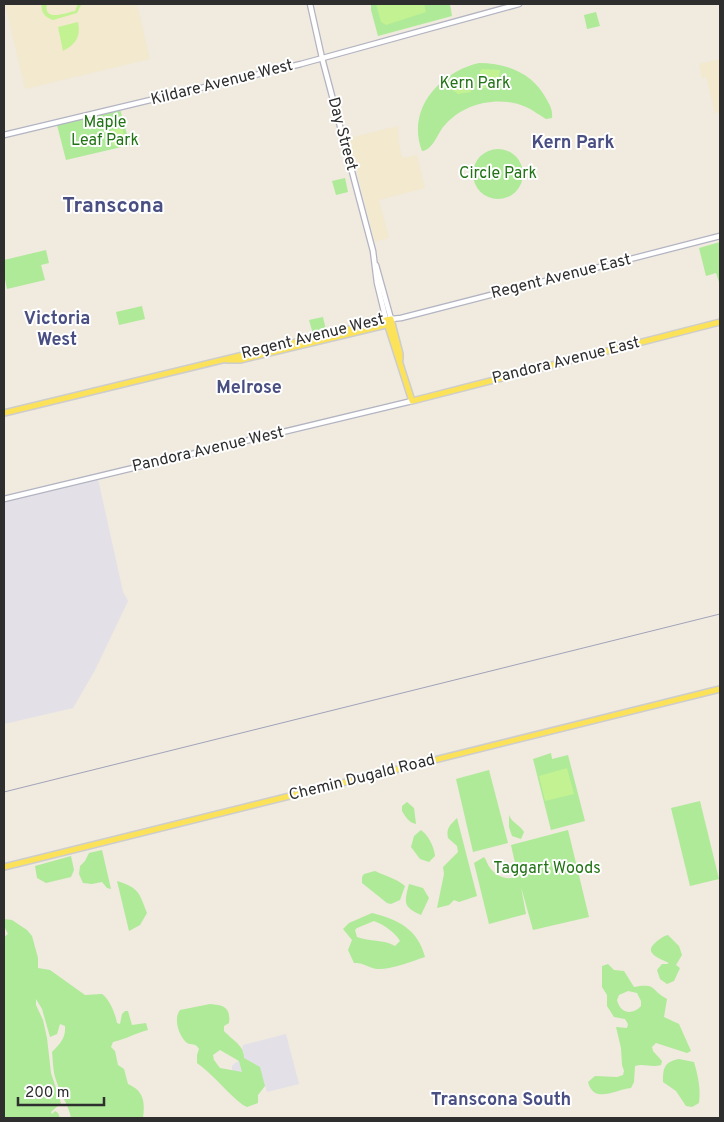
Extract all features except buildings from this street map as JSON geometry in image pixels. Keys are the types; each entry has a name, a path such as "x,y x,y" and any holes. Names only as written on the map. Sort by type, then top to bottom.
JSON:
{"main road":[{"name":"Day Street","path":"389,321 412,401"},
{"name":"Regent Avenue West","path":"4,414 227,360 240,360 389,321"},
{"name":"Pandora Avenue East","path":"412,401 720,322"},
{"name":"Chemin Dugald Road","path":"4,867 720,689"}],"street":[{"name":"Day Street","path":"310,4 389,321"},
{"name":"Kildare Avenue West","path":"4,135 322,58 519,4"},
{"name":"Regent Avenue East","path":"401,318 720,236"},
{"name":"Regent Avenue West","path":"389,321 397,322 401,318"},
{"name":"Pandora Avenue West","path":"4,499 412,401"}],"shaded area":[{"path":"5,4 137,4 150,59 25,89"},
{"path":"720,59 720,112 715,113 706,77 702,78 699,64"},
{"path":"398,126 402,158 417,155 425,188 379,200 389,238 375,242 348,138"},
{"path":"98,479 123,592 128,601 95,670 73,708 4,724 4,502"},
{"path":"286,1034 299,1084 267,1092 259,1067 247,1060 242,1072 232,1072 232,1066 244,1058 243,1045"}],"green space":[{"path":"42,4 47,4 48,13 51,15 75,11 78,4 81,5 77,13 53,20 44,14"},
{"path":"371,4 450,4 452,16 378,36"},
{"path":"376,4 424,4 426,12 386,25 381,22"},
{"path":"596,12 600,26 587,29 584,15"},
{"path":"78,22 79,32 76,40 63,51 58,27"},
{"name":"Kern Park","path":"479,63 499,65 527,76 547,100 552,111 552,118 546,119 529,108 516,103 482,103 452,118 441,129 432,145 422,151 418,136 419,121 423,107 430,95 451,75"},
{"path":"482,69 500,70 495,84 481,88 480,71"},
{"path":"467,77 471,92 458,94 451,89 448,81"},
{"name":"Maple Leaf Park","path":"120,109 130,145 66,160 57,125"},
{"path":"122,128 126,143 113,146 109,131"},
{"name":"Circle Park","path":"493,149 503,149 516,156 523,169 523,179 516,192 503,199 493,199 484,195 477,188 473,179 473,169 477,160 484,153"},
{"path":"345,178 348,192 336,195 332,181"},
{"path":"720,242 720,285 716,273 706,276 699,248"},
{"path":"46,250 49,263 41,265 45,280 7,289 4,260"},
{"path":"142,306 145,319 119,325 116,312"},
{"path":"323,317 326,330 313,334 309,320"},
{"path":"551,753 552,759 568,755 585,821 551,830 533,759"},
{"path":"567,768 574,794 545,801 539,776"},
{"path":"489,770 508,843 473,852 456,779"},
{"path":"700,801 719,879 690,886 671,808"},
{"path":"407,802 414,808 416,824 409,821 402,811 402,806"},
{"path":"509,815 524,832 521,839 512,836 509,827"},
{"path":"457,818 477,896 459,902 454,900 449,905 437,908 444,874 443,867 458,852 457,846 448,838 449,827"},
{"path":"421,830 432,845 435,856 429,862 420,859 411,847 414,836"},
{"name":"Taggart Woods","path":"568,830 589,917 533,930 521,887 526,914 489,924 474,863 484,857 496,874 507,878 518,876 511,845"},
{"path":"102,850 111,889 107,888 102,882 83,883 79,874 80,866 89,853"},
{"path":"71,856 74,870 71,877 46,883 37,878 35,866"},
{"path":"375,871 405,886 400,900 391,904 387,903 362,883 364,874"},
{"path":"117,881 130,886 137,892 147,913 140,925 129,931"},
{"path":"409,884 423,888 429,898 421,915 406,904"},
{"path":"372,913 390,918 412,932 422,947 425,957 382,969 354,963 348,950 352,940 343,929 349,923","holes":["374,921 396,935 400,941 395,946 386,942 357,937 355,930 357,928"]},
{"path":"4,919 12,920 27,930 32,936 38,958 38,968 50,970 85,995 102,994 112,1007 117,1023 120,1024 122,1014 128,1011 132,1025 146,1023 148,1030 113,1042 111,1047 115,1051 118,1065 124,1069 128,1084 137,1090 142,1098 144,1107 143,1118 71,1118 55,1077 52,1052 63,1037 65,1026 60,1024 57,1034 50,1037 42,1009 36,999 36,1005 43,1020 47,1038 51,1073 61,1103 51,1112 52,1114 55,1111 58,1113 60,1118 4,1118 4,937 8,934 4,926"},
{"path":"668,935 679,946 682,955 676,965 680,968 674,981 667,984 660,979 657,970 662,964 669,963 655,956 651,948 662,937"},
{"path":"608,964 614,970 624,971 634,987 646,986 653,988 667,999 664,1017 679,1024 691,1051 687,1053 656,1043 652,1047 653,1051 662,1061 661,1065 635,1066 634,1082 631,1088 606,1094 595,1093 588,1082 595,1076 617,1077 623,1075 621,1048 616,1027 627,1028 628,1024 625,1019 614,1017 607,1006 607,995 602,987 602,966","holes":["628,991 637,993 641,1001 641,1006 638,1009 627,1012 621,1008 617,1000 619,995"]},
{"path":"210,1004 222,1006 227,1010 229,1013 229,1023 224,1026 224,1031 240,1046 244,1058 260,1067 265,1086 258,1095 258,1103 247,1107 243,1105 197,1063 198,1047 187,1043 178,1027 177,1018 180,1010","holes":["220,1050 239,1061 242,1072 220,1068 213,1055"]},
{"path":"679,1059 694,1062 699,1082 700,1098 699,1103 692,1107 686,1106 676,1091 663,1082 665,1066"}],"railway":[{"path":"4,792 720,614"}],"district":[{"name":"Kern Park","path":"573,143"},
{"name":"Transcona","path":"113,206"},
{"name":"Victoria West","path":"57,329"},
{"name":"Melrose","path":"249,388"},
{"name":"Transcona South","path":"501,1100"}]}
